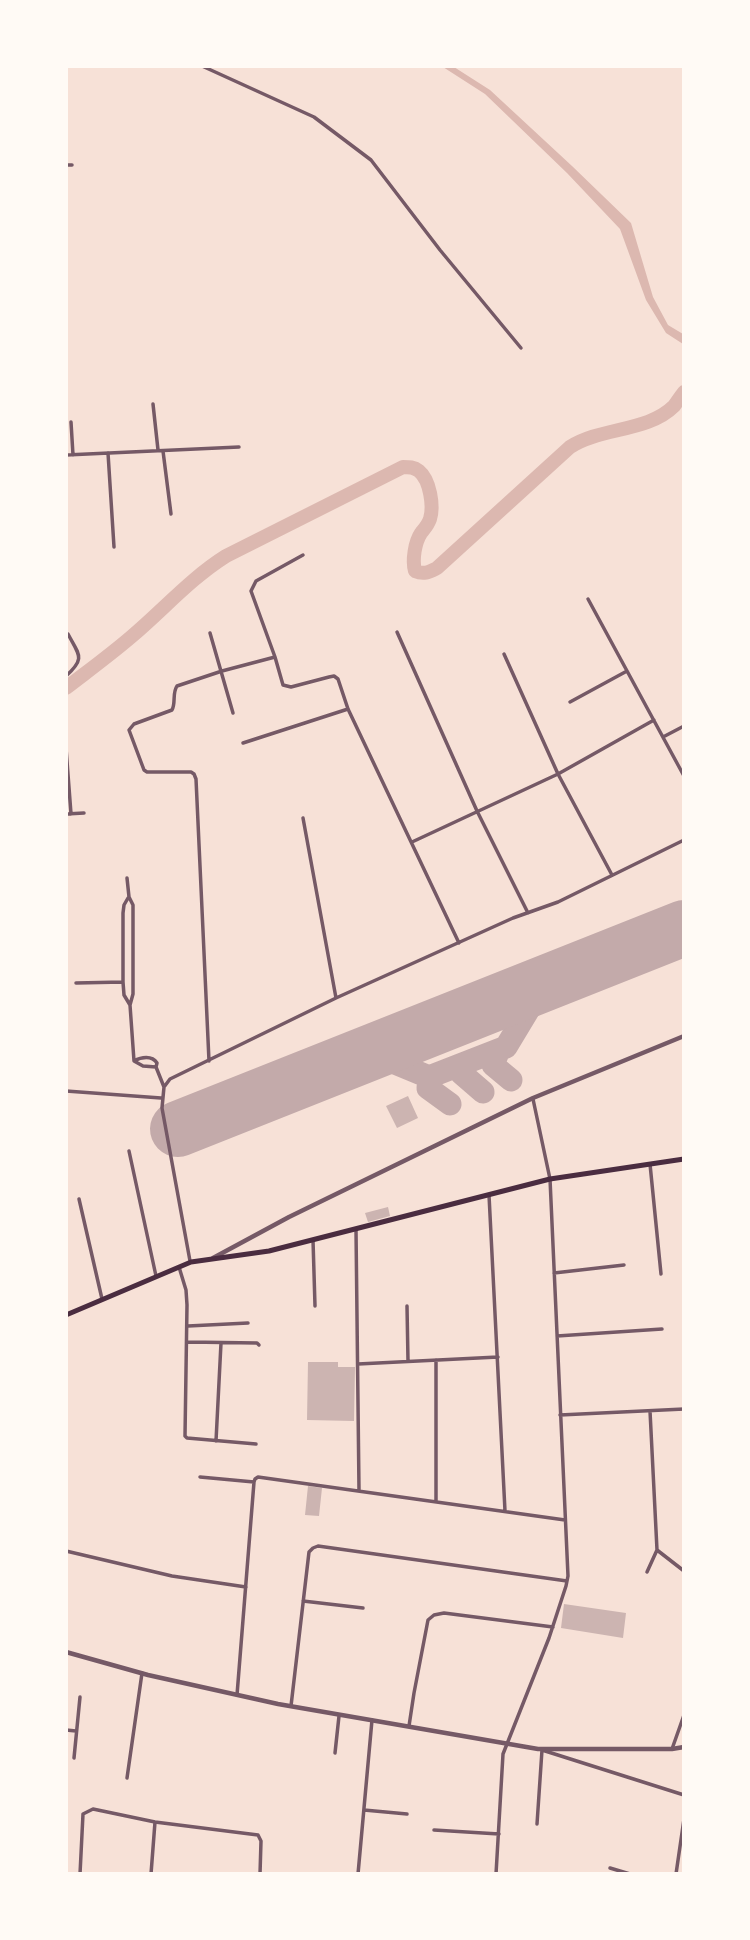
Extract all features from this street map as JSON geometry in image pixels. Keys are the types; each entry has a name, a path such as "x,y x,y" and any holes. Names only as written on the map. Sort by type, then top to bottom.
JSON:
{"main road":[{"path":"66,1315 191,1262 269,1251 550,1180 684,1159"}],"street":[{"path":"202,66 314,117 371,160 440,250 521,348"},
{"path":"153,404 171,514"},
{"path":"71,422 73,455"},
{"path":"66,455 239,447"},
{"path":"108,453 114,547"},
{"path":"303,555 256,581 251,591 283,685 288,687 334,676 338,679 348,709 459,943"},
{"path":"588,599 684,776"},
{"path":"210,632 233,713"},
{"path":"397,632 477,811 528,913"},
{"path":"66,676 78,665 79,660 68,634"},
{"path":"504,654 558,774 612,875"},
{"path":"209,1061 196,779 191,772 146,772 129,730 134,724 172,710 174,690 177,686 275,657"},
{"path":"570,702 627,671"},
{"path":"243,743 348,709"},
{"path":"411,842 558,774 654,720"},
{"path":"663,737 684,726"},
{"path":"66,748 69,814 84,813"},
{"path":"303,818 336,998"},
{"path":"191,1262 162,1108 165,1085 170,1079 336,998 558,902 684,840"},
{"path":"127,878 129,897 134,905 133,994 130,1005 134,1061"},
{"path":"129,897 123,913 122,982 124,995 130,1005"},
{"path":"76,983 122,982"},
{"path":"209,1260 289,1217 533,1098 684,1035"},
{"path":"134,1061 139,1058 155,1059 165,1085"},
{"path":"134,1061 143,1066 156,1067"},
{"path":"66,1091 162,1098"},
{"path":"496,1874 503,1754 553,1627 567,1581 550,1180 533,1098"},
{"path":"129,1150 156,1276"},
{"path":"650,1164 661,1274"},
{"path":"489,1195 505,1511"},
{"path":"79,1199 102,1299"},
{"path":"356,1230 359,1490"},
{"path":"313,1240 315,1306"},
{"path":"554,1273 624,1265"},
{"path":"179,1267 187,1293 185,1436 256,1444"},
{"path":"407,1306 408,1361"},
{"path":"188,1326 248,1324"},
{"path":"557,1336 663,1329"},
{"path":"188,1342 259,1345"},
{"path":"216,1441 221,1343"},
{"path":"358,1364 498,1357"},
{"path":"436,1360 436,1501"},
{"path":"560,1415 684,1409"},
{"path":"647,1572 657,1550 650,1411"},
{"path":"200,1477 254,1482"},
{"path":"237,1695 254,1482 258,1477 565,1520"},
{"path":"291,1706 309,1552 318,1546 567,1581"},
{"path":"657,1550 684,1571"},
{"path":"66,1551 172,1576 246,1587"},
{"path":"303,1601 363,1608"},
{"path":"410,1726 428,1620 434,1615 444,1613 553,1627"},
{"path":"66,1652 237,1695 340,1716 540,1750 684,1795"},
{"path":"127,1778 142,1673"},
{"path":"74,1758 80,1697"},
{"path":"672,1749 684,1715"},
{"path":"335,1754 340,1716"},
{"path":"358,1874 372,1720"},
{"path":"66,1730 76,1731"},
{"path":"540,1750 684,1747"},
{"path":"537,1824 540,1750"},
{"path":"80,1874 83,1814 93,1809 155,1822 258,1835 261,1842 260,1874"},
{"path":"363,1810 407,1815"},
{"path":"676,1874 684,1819"},
{"path":"151,1874 155,1822"},
{"path":"433,1830 499,1834"},
{"path":"610,1868 630,1874"}],"shaded area":[{"path":"443,67 454,67 490,90 631,223 653,297 668,325 683,334 683,344 666,333 646,300 620,229 567,173 485,94"}],"building":[{"path":"408,1096 418,1118 397,1128 386,1106"},
{"path":"388,1207 390,1216 368,1222 365,1213"},
{"path":"308,1362 338,1362 338,1367 355,1367 354,1421 307,1420"},
{"path":"308,1486 322,1488 319,1516 305,1515"},
{"path":"564,1604 626,1613 623,1638 561,1628"}],"waterway":[{"path":"66,688 123,644 189,584 226,556 403,467 419,471 426,480 430,494 430,519 419,537 414,557 415,571 421,573 437,568 570,447 596,436 651,421 674,406 684,392"}],"taxiway":[{"path":"371,1053 429,1077 506,1047 544,984"},
{"path":"499,1050 493,1065 511,1080"},
{"path":"464,1064 461,1073 483,1092"},
{"path":"429,1077 428,1088 450,1104"}],"runway":[{"path":"178,1129 684,928"}]}
